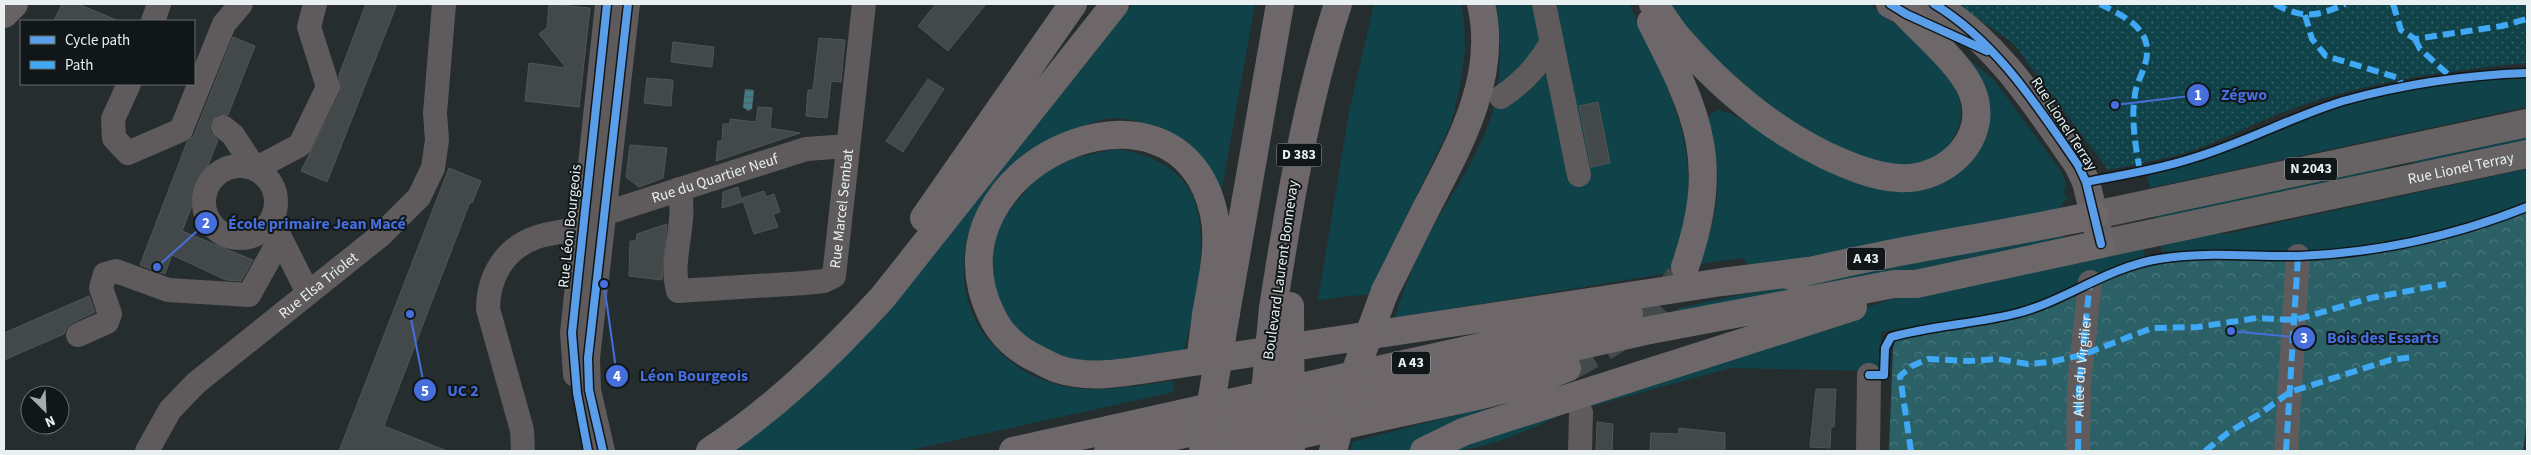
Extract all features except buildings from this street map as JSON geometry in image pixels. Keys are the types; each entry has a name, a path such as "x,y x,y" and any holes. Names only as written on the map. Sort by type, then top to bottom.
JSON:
{"highway":[{"path":"690,451 757,404 795,370 835,330 874,285 920,223 1073,4"},
{"path":"710,451 763,414 802,381 858,325 883,297 1115,4"},
{"name":"D 383","path":"1203,451 1216,314 1280,4"},
{"name":"Boulevard Laurent Bonnevay","path":"1263,451 1264,403 1282,307 1292,186 1322,55 1338,4"},
{"path":"1333,451 1351,383 1385,292 1472,116 1480,84 1484,46 1481,4"},
{"path":"1643,4 1683,85 1696,122 1702,152 1704,184 1702,208 1685,267"},
{"path":"1653,4 1678,38 1717,81 1762,118 1801,143 1859,169 1899,178 1919,178 1934,172 1959,157 1970,140 1976,113 1976,102 1965,77 1898,9"},
{"path":"1192,451 1216,314 1214,215 1203,185 1189,165 1176,152 1151,138 1128,134 1108,134 1075,142 1054,151 1010,185 998,199 988,219 979,255 980,287 987,306 1003,334 1022,351 1058,369 1080,373 1111,373 1509,316 1722,282 1808,271"},
{"name":"A 43","path":"1013,451 1715,294 1808,271 2095,215"},
{"name":"A 43","path":"1108,451 1645,331 1894,284 1916,284 2101,244"},
{"path":"1424,451 1472,429 1898,292 1916,284"},
{"path":"1282,307 1291,451"},
{"path":"1226,451 1486,394 1530,382 1567,368"}],"main road":[{"path":"4,14 14,4"},
{"name":"Rue Lionel Terray","path":"1934,4 1956,17 1996,55 2020,82 2078,165 2086,182 2095,215 2527,123"},
{"name":"Rue Lionel Terray","path":"1898,9 1996,55"},
{"name":"Rue Lionel Terray","path":"2101,244 2527,154"},
{"path":"2095,215 2101,244"}],"street":[{"path":"153,20 159,4"},
{"path":"129,85 113,119 114,138 128,153 181,130 224,24 241,4"},
{"path":"255,169 300,144 328,86 309,27 315,4"},
{"name":"Rue Elsa Triolet","path":"147,451 163,420 178,401 214,367 396,223 411,207 426,184 433,168 438,140 436,113 444,4"},
{"name":"Rue Léon Bourgeois","path":"603,451 589,390 588,358 607,4"},
{"name":"Rue Léon Bourgeois","path":"588,451 576,393 572,333 594,220 628,4"},
{"name":"Rue Marcel Sembat","path":"679,190 683,206 675,278 678,291 721,290 824,281 834,276 864,4"},
{"path":"1544,4 1579,175"},
{"path":"1501,97 1519,85 1539,64 1552,42"},
{"path":"2186,196 2210,181 2527,114"},
{"path":"223,127 233,135 255,169"},
{"name":"Rue du Quartier Neuf","path":"523,451 522,430 488,309 490,289 500,263 513,251 536,237 594,220 679,190 806,150 848,146"},
{"path":"78,335 107,322 110,314 101,288 105,274 116,271 168,290 249,296 276,229 276,196 272,185 265,176 255,169 244,166 232,167 221,171 212,179 204,196 205,214 211,224 220,232 237,238 254,235 265,228 276,229"},
{"path":"2199,223 2225,230 2527,166"},
{"path":"276,229 308,293"},
{"path":"2286,451 2298,256"},
{"name":"Allée du Virgilier","path":"2078,451 2079,384 2090,282"},
{"path":"1868,451 1870,375"},
{"path":"1580,451 1581,413"}],"shaded area":[{"path":"1133,4 1255,4 1220,199 1197,155 1179,140 1133,120 1112,118 1092,123 1035,147 998,178 984,198 973,221 966,244 964,268 966,292 973,315 986,337 1012,363 1033,376 1056,384 1081,389 1120,388 1173,381 1174,392 906,451 723,451 1028,129"},
{"path":"1374,4 1461,4 1464,20 1465,52 1460,86 1451,124 1369,294 1318,300 1349,112"},
{"path":"1496,4 1629,4 1662,74 1679,122 1685,147 1688,172 1688,198 1686,215 1673,265 1668,273 1395,318 1419,254 1477,151 1491,116 1498,87 1500,63 1500,39"},
{"path":"1670,4 1869,4 1924,48 1941,66 1954,85 1960,104 1959,125 1947,147 1941,153 1934,158 1919,163 1910,165 1884,164 1845,151 1816,138 1790,123 1762,103 1702,50 1689,34"},
{"path":"1957,4 2527,4 2527,63 2434,74 2374,85 2283,112 2218,141 2185,153 2108,170 2013,43"},
{"path":"1961,53 1994,80 2061,171 2066,183 2064,195 2068,196 2059,209 1761,270 1749,267 1743,258 1699,264 1711,229 1718,191 1717,166 1707,121 1711,114 1718,110 1730,113 1753,125 1911,190 1927,187 1946,180 1966,165"},
{"path":"2527,78 2527,107 2150,188 2147,176 2197,161 2294,122 2343,105 2388,94 2435,86"},
{"path":"745,89 754,90 752,109 748,111 743,107"},
{"path":"2527,134 2527,145 2415,169 2412,158"},
{"path":"1115,149 1146,156 1173,171 1187,186 1195,203 1201,244 1200,267 1193,312 1184,350 1105,362 1074,360 1051,355 1014,328 1000,308 990,264 1001,220 1033,182 1056,166 1074,158"},
{"path":"2386,165 2388,175 2157,224 2155,214"},
{"path":"2527,169 2527,201 2472,221 2415,236 2386,242 2328,249 2162,252 2160,240 2199,232 2226,234"},
{"path":"2063,233 2065,243 1676,315 1678,308"},
{"path":"2142,244 2145,257 2116,267 2032,303 1976,317 1881,332 1880,371 1731,368 1560,415 1503,440 1473,448 1443,451 1590,397 1914,292"},
{"path":"1486,407 1486,414 1442,430 1409,451 1350,451 1352,442"}],"green space":[{"path":"2527,210 2527,418 2523,451 1889,451 1893,348 1895,341 1899,338 2032,312 2098,282 2153,260 2158,262 2291,260 2339,257 2420,243 2473,229"}],"tunnel":[{"path":"1567,368 1615,340 1645,318 1670,291 1680,275"}],"marked path":[{"path":"2100,4 2124,17 2138,28 2146,44 2147,58 2136,89 2133,112 2139,166"},
{"path":"2275,4 2302,14 2326,12 2345,4"},
{"path":"2393,4 2401,30 2415,39 2502,26 2527,19"},
{"path":"2305,15 2312,39 2326,56 2399,78 2402,86"},
{"path":"2415,39 2420,49 2452,78"},
{"path":"2286,451 2298,256"},
{"path":"2078,451 2079,384 2090,282"},
{"path":"1911,451 1900,376 1912,366 1928,359 1969,361 1998,359 2028,364 2050,362 2082,355 2152,328 2198,327 2257,318 2295,320 2371,298 2446,284"},
{"path":"2205,451 2229,432 2258,415 2290,392 2390,360 2413,357"}],"cycle path":[{"path":"588,451 577,393 572,333 607,4"},
{"path":"603,451 589,390 588,358 628,4"},
{"path":"1890,4 1906,14 1987,51"},
{"path":"1934,4 1957,19 1996,56 2047,120 2078,165 2086,182 2101,244"},
{"path":"2086,182 2190,159 2229,146 2324,107 2366,95 2435,81 2527,73"},
{"path":"1869,375 1884,375 1885,348 1891,337 2018,313 2054,300 2105,276 2140,263 2194,255 2299,256 2386,247 2472,226 2527,207"}],"place":[{"name":"Zégwo","path":"2115,105"},
{"name":"École primaire Jean Macé","path":"157,267"},
{"name":"Léon Bourgeois","path":"604,284"},
{"name":"UC 2","path":"410,314"},
{"name":"Bois des Essarts","path":"2231,331"}]}
